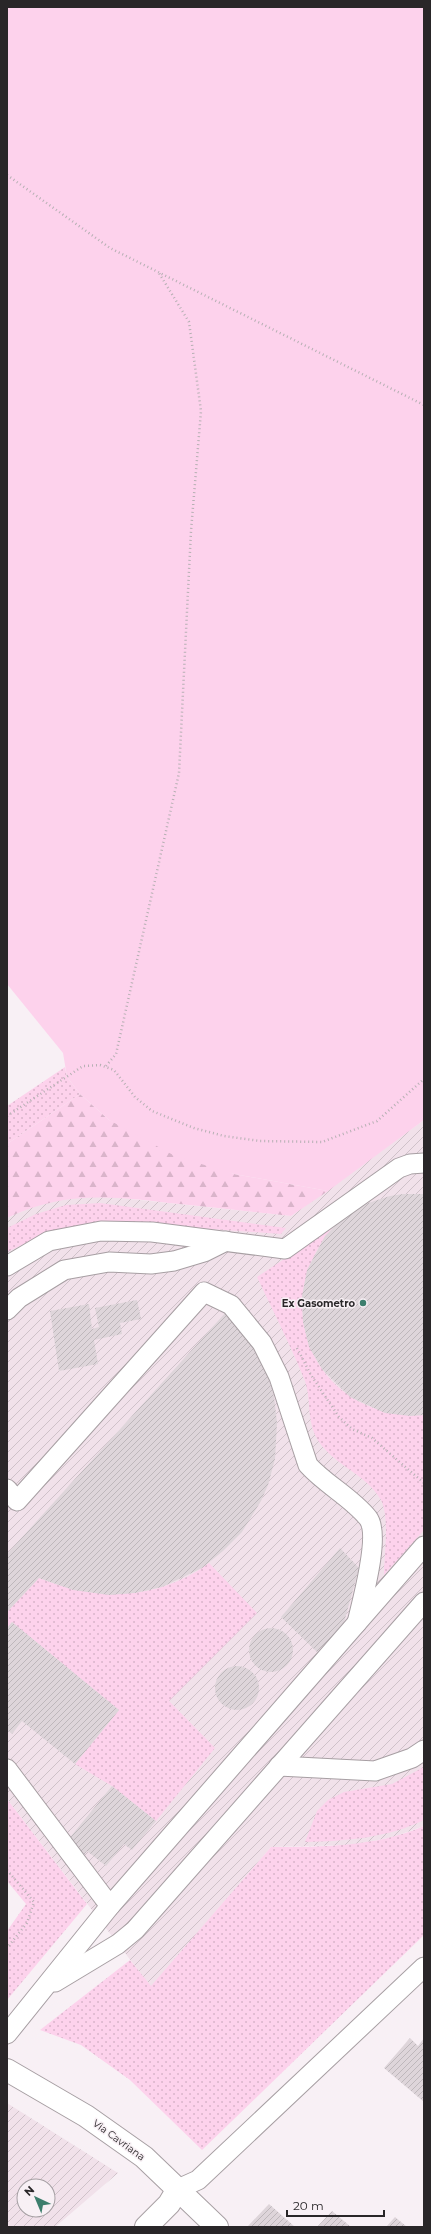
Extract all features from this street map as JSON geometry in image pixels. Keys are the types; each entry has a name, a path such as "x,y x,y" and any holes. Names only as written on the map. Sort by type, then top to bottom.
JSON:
{"street":[{"name":"Via Cavriana","path":"7,2070 47,2092 115,2136 144,2157 217,2227"},
{"path":"146,2227 168,2204 178,2189"}],"lane":[{"path":"7,1266 49,1241 101,1231 152,1232 285,1249 399,1168 410,1164 424,1164"},
{"path":"7,1310 19,1298 64,1270 109,1262 151,1264 174,1261 204,1252 226,1241"},
{"path":"7,1489 17,1501 204,1292 231,1305 262,1343 279,1377 308,1465 316,1474 369,1519 374,1543 357,1623"},
{"path":"7,2034 110,1906 424,1546"},
{"path":"43,1989 118,1944 135,1930 424,1602"},
{"path":"280,1766 375,1771 412,1758 424,1750"},
{"path":"7,1769 110,1906"},
{"path":"178,2189 198,2180 424,1967"}],"path":[{"path":"7,175 110,248 424,405"},
{"path":"106,1066 116,1054 179,773 191,531 201,411 189,322 159,273"},
{"path":"7,1116 67,1078 83,1066 106,1066 114,1070 135,1097 152,1110 170,1119 224,1136 288,1143 322,1142 377,1121 424,1079"},
{"path":"294,1342 311,1375 340,1417 352,1429 372,1438 424,1483"},
{"path":"7,1870 34,1902 27,1923 7,1948"}],"shaded area":[{"path":"424,1120 424,1826 393,1837 352,1845 271,1847 151,1987 7,1799 7,1218 32,1207 60,1199 102,1196 291,1216"},
{"path":"7,2103 118,2173 55,2227 7,2227"}],"green space":[{"path":"7,7 424,7 424,1120 328,1191 234,1174 175,1156 109,1120 80,1094 67,1077 63,1053 7,984"},
{"path":"65,1067 67,1077 80,1094 7,1144 7,1106"},
{"path":"80,1094 109,1120 234,1174 328,1191 291,1216 134,1199 92,1198 71,1199 50,1203 29,1209 7,1218 7,1144"},
{"path":"100,1203 286,1228 281,1234 103,1221 49,1232 7,1252 7,1228 36,1214 66,1205"},
{"path":"334,1226 313,1257 303,1290 304,1323 313,1353 330,1379 355,1399 387,1412 424,1415 424,1530 384,1575 386,1526 384,1508 381,1500 366,1482 329,1453 321,1445 315,1435 311,1422 305,1381 257,1277"},
{"path":"209,1563 257,1613 169,1701 215,1748 156,1821 112,1786 75,1764 119,1710 12,1622 7,1628 7,1612 39,1578 60,1586 82,1591 126,1593 148,1591 169,1585 190,1575"},
{"path":"424,1767 424,1820 381,1835 336,1841 305,1842 317,1811 328,1800 344,1792 392,1784"},
{"path":"7,1799 87,1904 7,2000 7,1931 26,1904 7,1881"},
{"path":"424,1826 424,1935 202,2150 130,2080 81,2045 40,2030 130,1960 151,1986 271,1847 310,1847 368,1842 405,1833"}],"building":[{"name":"Ex Gasometro","path":"403,1194 424,1194 424,1415 410,1416 385,1413 350,1397 322,1369 309,1347 303,1322 302,1296 307,1270 325,1236 343,1218 365,1204 390,1196"},
{"path":"137,1300 141,1319 120,1323 122,1334 94,1340 98,1364 59,1371 50,1311 89,1304 92,1329 99,1327 95,1308"},
{"path":"227,1311 250,1339 266,1370 274,1396 277,1423 275,1459 268,1485 261,1501 242,1532 223,1551 202,1568 162,1587 135,1593 109,1595 73,1590 39,1578 7,1612 7,1554"},
{"path":"340,1548 359,1568 343,1626 317,1652 281,1617"},
{"path":"12,1622 119,1710 75,1764 22,1721 12,1734 7,1730 7,1628"},
{"path":"275,1628 287,1634 292,1642 292,1658 287,1666 279,1671 267,1672 255,1666 250,1658 249,1646 255,1634 263,1629"},
{"path":"241,1666 253,1672 258,1680 258,1696 253,1704 245,1709 233,1710 221,1704 216,1696 215,1684 221,1672 229,1667"},
{"path":"112,1786 156,1821 132,1850 124,1844 106,1866 87,1851 84,1855 67,1841"},
{"path":"410,2038 418,2046 424,2038 424,2102 384,2068"},
{"path":"269,2204 295,2227 247,2227"},
{"path":"332,2211 351,2227 317,2227"},
{"path":"395,2217 407,2227 386,2227"}],"place":[{"name":"Ex Gasometro","path":"363,1303"}]}
